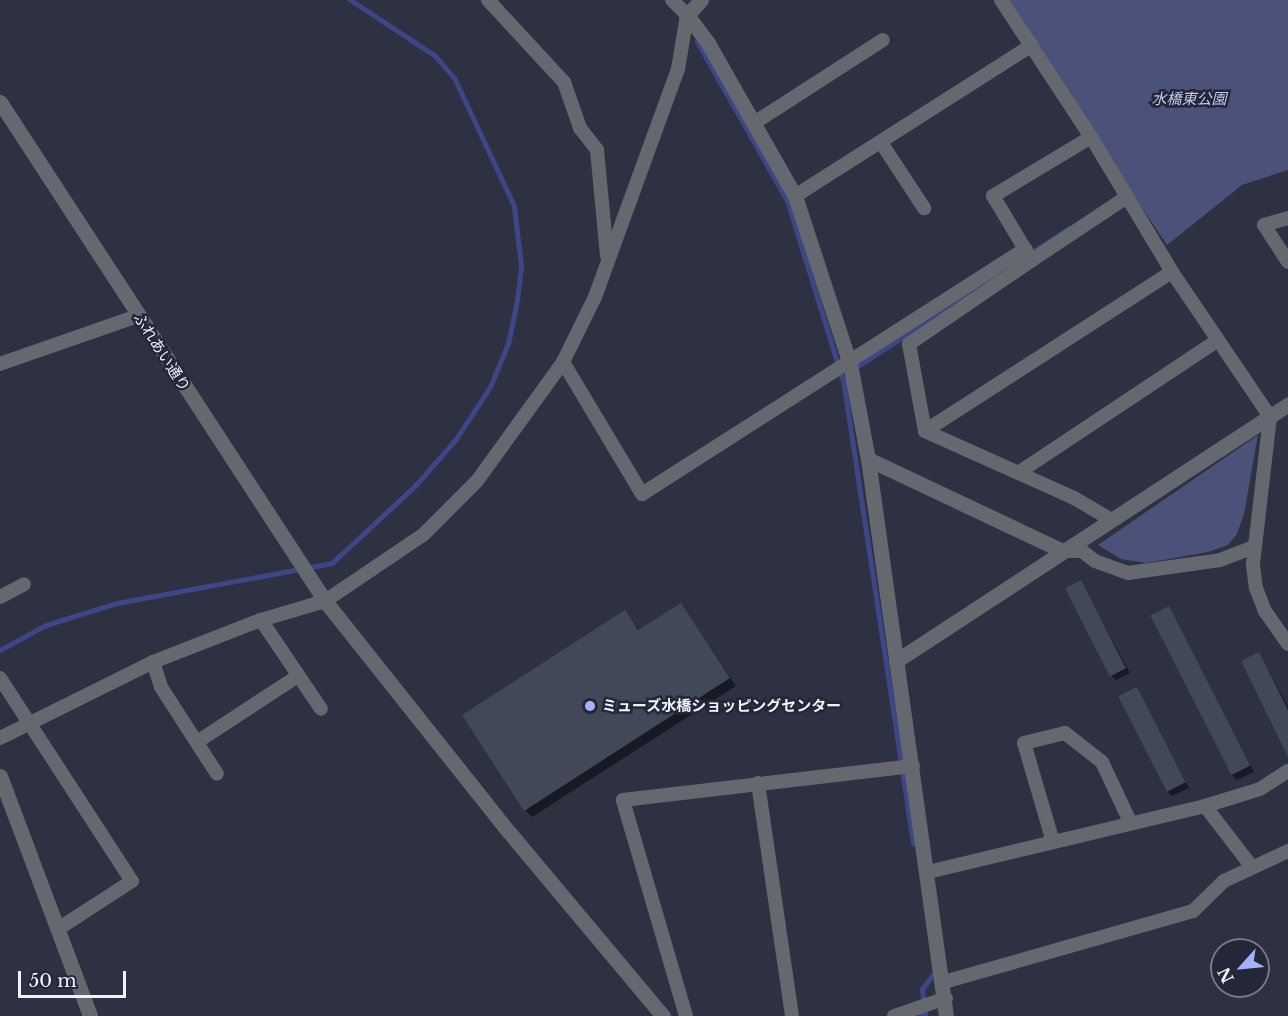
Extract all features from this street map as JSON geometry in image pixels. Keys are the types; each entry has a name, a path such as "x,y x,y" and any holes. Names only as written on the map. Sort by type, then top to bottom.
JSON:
{"street":[{"path":"488,0 564,82 580,128 597,150 608,261"},
{"path":"672,0 687,15 708,43 795,196 850,364 868,459 945,990 946,1016"},
{"path":"0,738 28,722 153,662 261,620 325,601 423,535 477,481 563,362 608,261 678,69 687,15 701,0"},
{"path":"1001,0 1091,136 1173,272 1270,417 1254,547 1256,588 1264,611 1288,644"},
{"path":"754,123 883,40"},
{"path":"795,196 882,144 1032,45"},
{"name":"ふれあい通り","path":"0,102 325,601 509,832 663,1016"},
{"path":"1029,255 993,196 1091,136"},
{"path":"882,144 924,208"},
{"path":"563,362 642,494 850,364 1128,197"},
{"path":"1288,218 1264,225 1288,262"},
{"path":"925,431 909,344 1029,255"},
{"path":"925,431 1173,272"},
{"path":"0,364 138,316"},
{"path":"1018,473 1218,340"},
{"path":"896,661 1288,404"},
{"path":"925,431 1018,473 1110,519"},
{"path":"868,459 1063,551 1082,551 1095,561 1128,573 1200,564 1254,547"},
{"path":"2,593 24,584"},
{"path":"261,620 321,709"},
{"path":"153,662 161,687 217,774"},
{"path":"197,742 298,675"},
{"path":"0,678 132,881 58,929"},
{"path":"1053,842 1024,742 1065,733 1102,762 1131,824"},
{"path":"686,1016 623,800 913,766"},
{"path":"928,872 1205,806 1260,789 1288,771"},
{"path":"0,776 90,1016"},
{"path":"758,783 792,1016"},
{"path":"1205,806 1252,867"},
{"path":"894,1016 945,990 1193,911 1224,881 1288,851"}],"green space":[{"name":"水橋東公園","path":"1001,0 1288,0 1288,170 1242,185 1167,245"},
{"path":"1258,435 1244,514 1237,534 1228,545 1208,552 1146,563 1121,559 1098,545"}],"building":[{"path":"1081,580 1126,668 1110,676 1065,588"},
{"path":"681,603 730,678 524,811 462,715 625,610 638,630"},
{"path":"1169,606 1250,765 1232,775 1150,616"},
{"path":"1259,652 1288,710 1288,757 1241,661"},
{"path":"1137,687 1186,782 1167,792 1118,697"}],"waterway":[{"path":"0,650 46,625 117,603 332,563 416,485 456,439 490,387 508,344 517,300 521,266 514,206 454,78 435,56 350,0"},
{"path":"697,41 788,202 844,383 914,844"},
{"path":"1031,253 1069,228"},
{"path":"855,368 996,276"},
{"path":"920,1016 925,1014 922,989 934,973"}],"place":[{"name":"ミューズ水橋ショッピングセンター","path":"590,706"}]}
